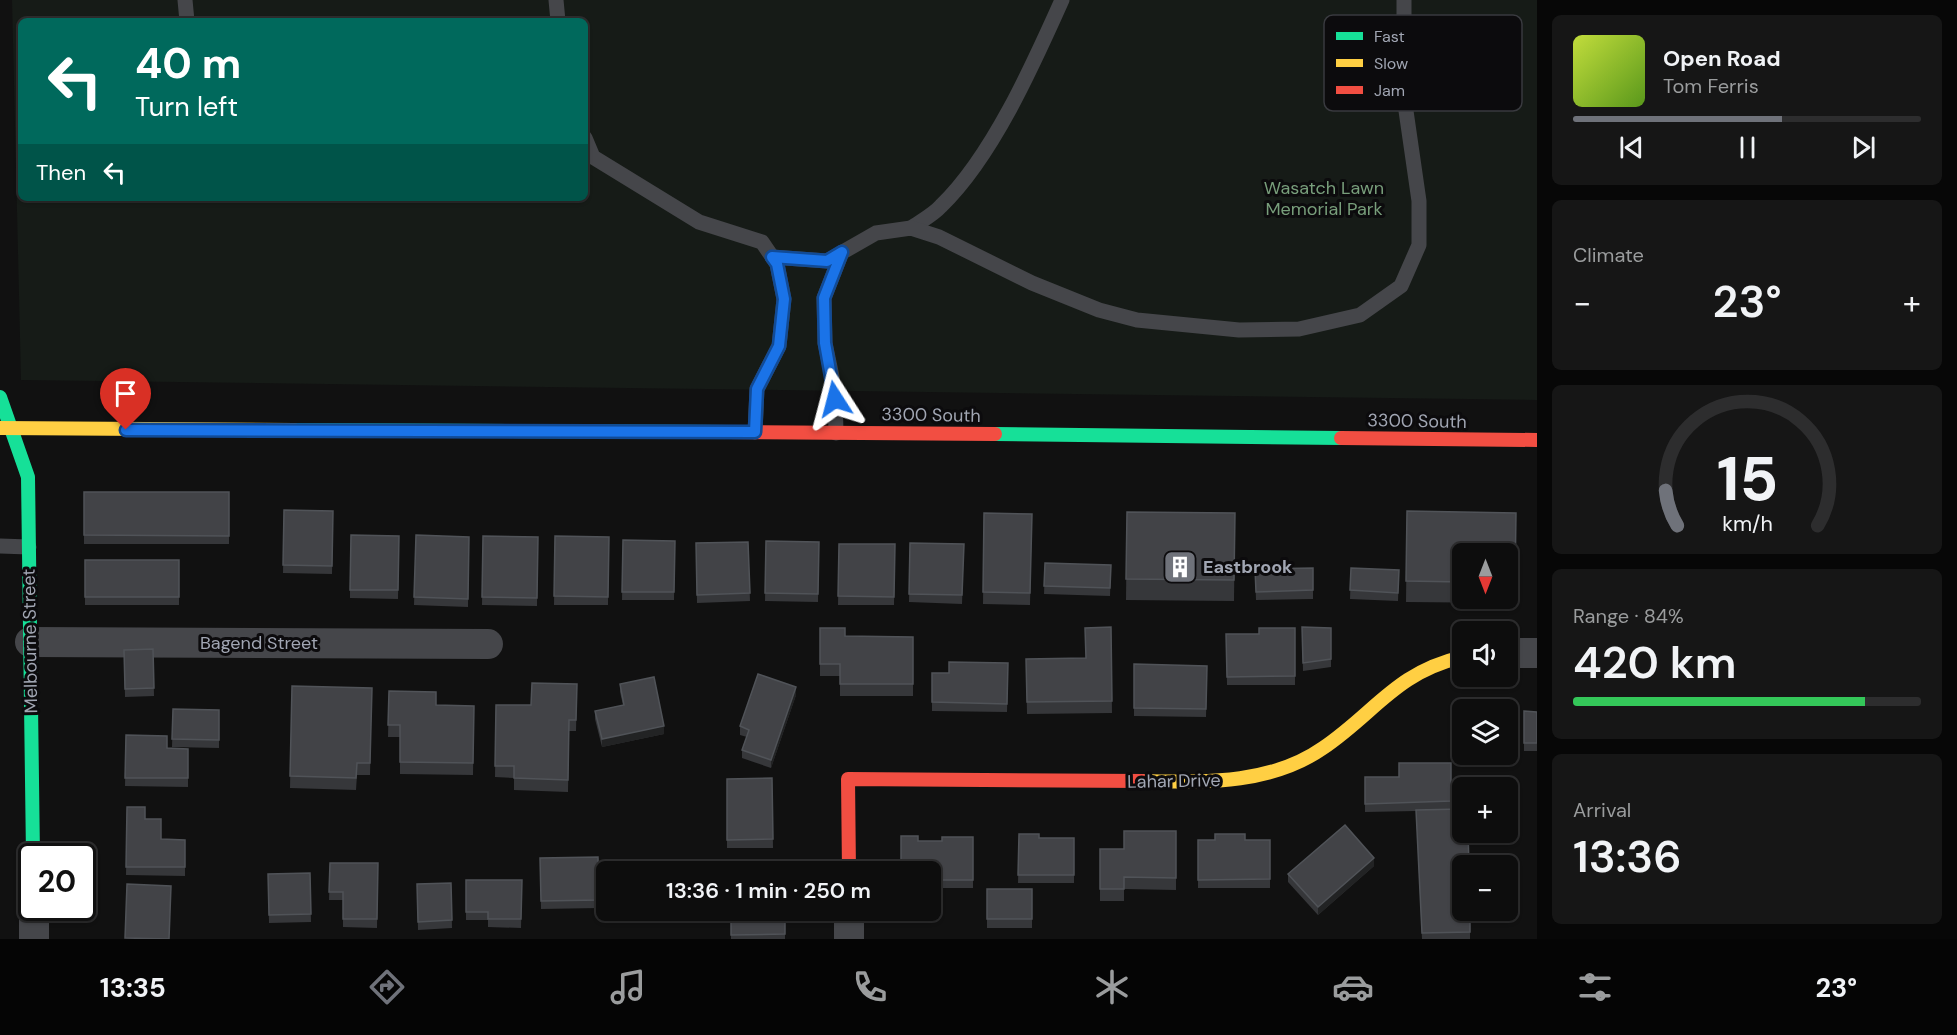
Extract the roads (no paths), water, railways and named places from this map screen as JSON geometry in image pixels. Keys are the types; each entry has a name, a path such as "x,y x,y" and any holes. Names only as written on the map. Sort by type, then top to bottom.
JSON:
{"main road":[{"name":"Melbourne Street","path":"0,397 5,428 28,477 33,843"},
{"name":"3300 South","path":"5,428 755,432 1537,440"},
{"name":"Lahar Drive","path":"849,861 848,779 1211,782 1253,777 1288,768 1324,748 1405,677 1441,660 1452,658"}],"street":[{"name":"Bagend Street","path":"30,642 488,644"},
{"path":"1518,652 1537,653"},
{"path":"34,921 34,939"},
{"path":"849,921 849,939"}],"lane":[{"path":"185,0 187,18"},
{"path":"556,0 558,18"},
{"path":"911,228 941,207 973,167 1005,114 1062,0"},
{"path":"772,257 827,261 876,233 911,228 939,237 1032,283 1099,310 1137,320 1218,329 1299,329 1360,315 1401,286 1419,245 1419,201 1406,111"},
{"path":"588,149 593,157 699,222 762,242 777,264 784,299 779,346 757,389 755,432"},
{"path":"836,433 835,391 825,343 824,298 842,252"},
{"path":"0,546 29,547"}],"place":[{"name":"Eastbrook","path":"1180,567"}],"park label":[{"name":"Wasatch Lawn Memorial Park","path":"1324,198"}]}
